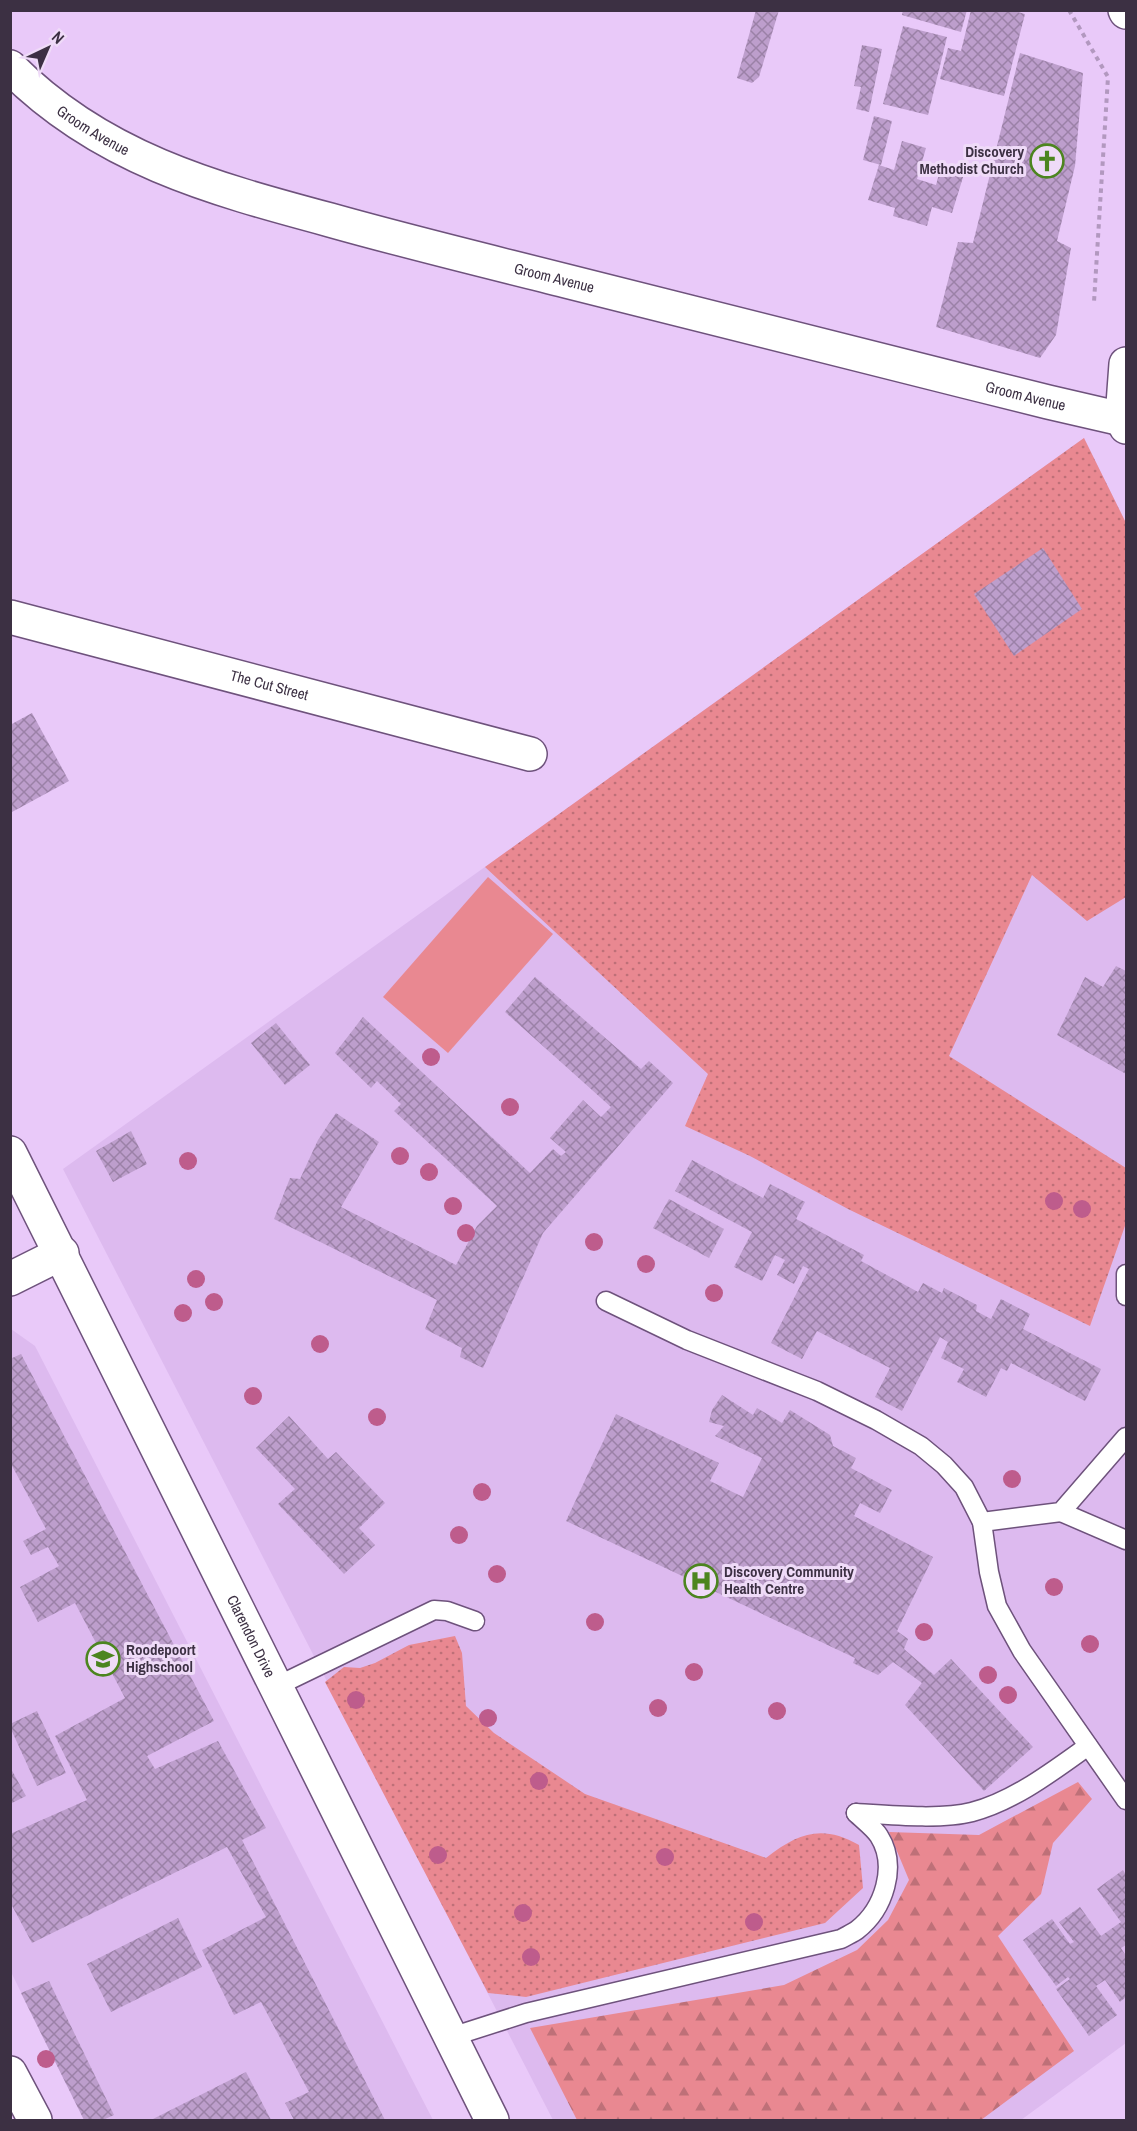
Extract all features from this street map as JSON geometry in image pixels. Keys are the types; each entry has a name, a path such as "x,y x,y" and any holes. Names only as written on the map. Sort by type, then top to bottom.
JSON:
{"street":[{"name":"Groom Avenue","path":"10,67 33,90 86,128 139,158 228,192 424,245 1125,422"},
{"path":"1125,422 1126,364"},
{"name":"The Cut Street","path":"10,617 530,754"},
{"name":"Clarendon Drive","path":"10,1153 62,1253 492,2121"},
{"path":"10,1279 62,1253"},
{"path":"10,2073 35,2121"}],"lane":[{"path":"1126,1274 1126,1296"},
{"path":"606,1301 687,1340 817,1391 876,1420 912,1441 944,1465 964,1487 982,1522 989,1572 998,1606 1022,1650 1126,1800"},
{"path":"1061,1512 1126,1437"},
{"path":"982,1522 1061,1512 1126,1540"},
{"path":"275,1687 434,1602 447,1611 475,1621"},
{"path":"451,2037 526,2013 841,1939 858,1929 876,1907 884,1891 887,1875 888,1858 879,1836 856,1813 944,1816 971,1813 995,1804 1049,1774 1088,1746"}],"path":[{"path":"1070,10 1108,77 1094,302"}],"shaded area":[{"name":"Discovery Community Health Centre","path":"1084,438 1126,523 1126,2043 1021,2120 553,2120 63,1169"},
{"name":"Roodepoort Highschool","path":"11,1329 35,1346 433,2120 84,2120 11,1972"}],"green space":[{"path":"1084,438 1126,523 1126,897 1087,921 1032,875 949,1056 1126,1168 1126,1223 1090,1326 848,1209 750,1156 685,1126 708,1074 485,867"},
{"path":"488,877 553,934 448,1053 383,997"},
{"path":"455,1636 462,1653 466,1706 494,1733 585,1794 766,1858 789,1842 811,1834 822,1833 846,1839 859,1845 863,1888 825,1923 526,1997 488,1993 325,1682 344,1667 360,1668 375,1663 409,1645"},
{"path":"1078,1782 1092,1799 1053,1843 1041,1894 998,1936 1074,2051 981,2120 577,2120 530,2028 784,1985 857,1950 888,1920 909,1880 889,1832 979,1835"}],"building":[{"path":"756,10 779,10 759,77 752,83 737,78"},
{"path":"903,10 967,10 961,32 902,15"},
{"path":"971,10 1010,10 1025,14 1004,96 940,79 948,48 961,51"},
{"path":"903,26 947,37 928,115 883,104"},
{"path":"862,45 882,49 869,112 856,109 861,87 854,86"},
{"path":"1020,53 1083,73 1075,166 1057,241 1071,248 1056,335 1040,358 936,327 958,242 973,243"},
{"path":"874,116 892,121 881,165 863,160"},
{"path":"902,141 926,148 917,179 936,185 941,167 964,174 952,213 932,207 927,226 893,216 895,208 868,200 879,165 894,170"},
{"path":"1043,548 1082,609 1014,656 974,594"},
{"path":"32,713 69,781 12,812 10,809 10,725"},
{"path":"1116,966 1126,971 1126,1074 1057,1035 1085,977 1103,987"},
{"path":"535,977 641,1069 649,1061 673,1083 543,1233 483,1368 460,1357 462,1348 425,1329 437,1300 274,1219 290,1178 300,1179 318,1140 336,1113 379,1142 341,1207 456,1265 477,1226 497,1206 394,1111 401,1104 377,1081 371,1088 335,1053 363,1017 530,1173 553,1149 561,1156 566,1152 550,1138 583,1100 601,1117 611,1107 505,1012"},
{"path":"276,1023 310,1065 285,1085 251,1043"},
{"path":"131,1131 147,1164 113,1182 96,1151"},
{"path":"692,1160 763,1198 770,1184 805,1202 796,1219 864,1255 861,1261 918,1292 923,1283 942,1293 944,1288 977,1305 976,1311 991,1319 1001,1299 1030,1314 1023,1329 1101,1369 1085,1401 1011,1363 1007,1371 1001,1368 986,1397 957,1382 964,1369 941,1358 948,1342 940,1337 902,1411 875,1397 890,1368 817,1331 802,1359 771,1343 809,1269 803,1266 794,1284 777,1275 785,1260 775,1255 762,1281 734,1267 752,1232 675,1191"},
{"path":"669,1199 724,1229 709,1258 653,1228"},
{"path":"21,1354 214,1721 147,1756 155,1769 218,1741 266,1828 242,1840 385,2120 294,2120 285,2103 309,2092 261,2002 234,2015 202,1950 266,1917 227,1847 32,1943 10,1902 10,1834 87,1800 55,1736 125,1698 75,1603 38,1622 20,1587 59,1566 48,1547 31,1555 23,1541 46,1529 10,1462 10,1359"},
{"path":"722,1395 753,1415 757,1408 782,1423 790,1410 830,1435 833,1446 856,1458 851,1468 892,1490 880,1513 860,1503 854,1516 933,1557 897,1631 908,1639 904,1649 934,1675 951,1659 1033,1747 984,1791 905,1705 922,1683 893,1662 878,1675 853,1663 855,1658 566,1521 616,1414 719,1463 710,1481 743,1497 762,1458 715,1436 724,1426 709,1422 712,1410"},
{"path":"289,1416 328,1459 336,1452 385,1503 359,1528 375,1545 344,1574 278,1504 295,1489 256,1448"},
{"path":"37,1711 66,1773 37,1786 10,1724"},
{"path":"10,1767 26,1796 10,1804"},
{"path":"1123,1870 1126,1875 1126,1945 1121,1948 1126,1956 1126,1997 1120,2002 1105,1980 1096,1986 1117,2015 1089,2036 1056,1989 1070,1979 1068,1977 1056,1986 1023,1940 1052,1919 1070,1944 1074,1942 1059,1922 1080,1907 1101,1936 1121,1922 1097,1889"},
{"path":"178,1918 202,1967 111,2012 87,1964"},
{"path":"49,1981 114,2115 103,2120 84,2120 21,1993"},
{"path":"246,2072 271,2120 151,2120"}],"place":[{"name":"Discovery Methodist Church","path":"1047,161"},
{"name":"Discovery Community Health Centre","path":"701,1581"},
{"name":"Roodepoort Highschool","path":"103,1659"}]}
